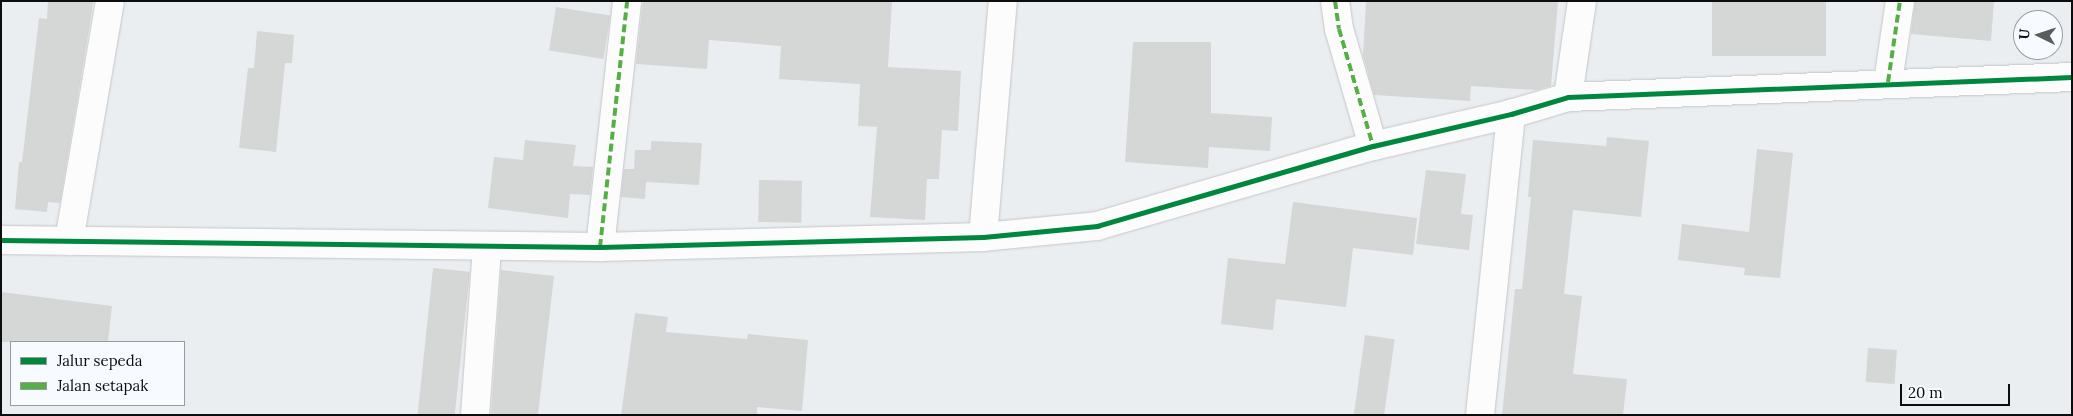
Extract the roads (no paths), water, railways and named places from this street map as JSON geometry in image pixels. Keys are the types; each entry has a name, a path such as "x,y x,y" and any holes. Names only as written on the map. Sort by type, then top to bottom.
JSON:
{"street":[{"path":"69,241 110,1"},
{"path":"600,247 627,1"},
{"path":"983,237 1003,1"},
{"path":"1335,1 1339,29 1373,146"},
{"path":"1568,97 1582,1"},
{"path":"1888,82 1900,1"},
{"path":"1,240 600,247 983,237 1096,226 1373,146 1511,114 1568,97 1888,82 2072,77"},
{"path":"1480,415 1511,114"},
{"path":"475,415 487,247"}]}
